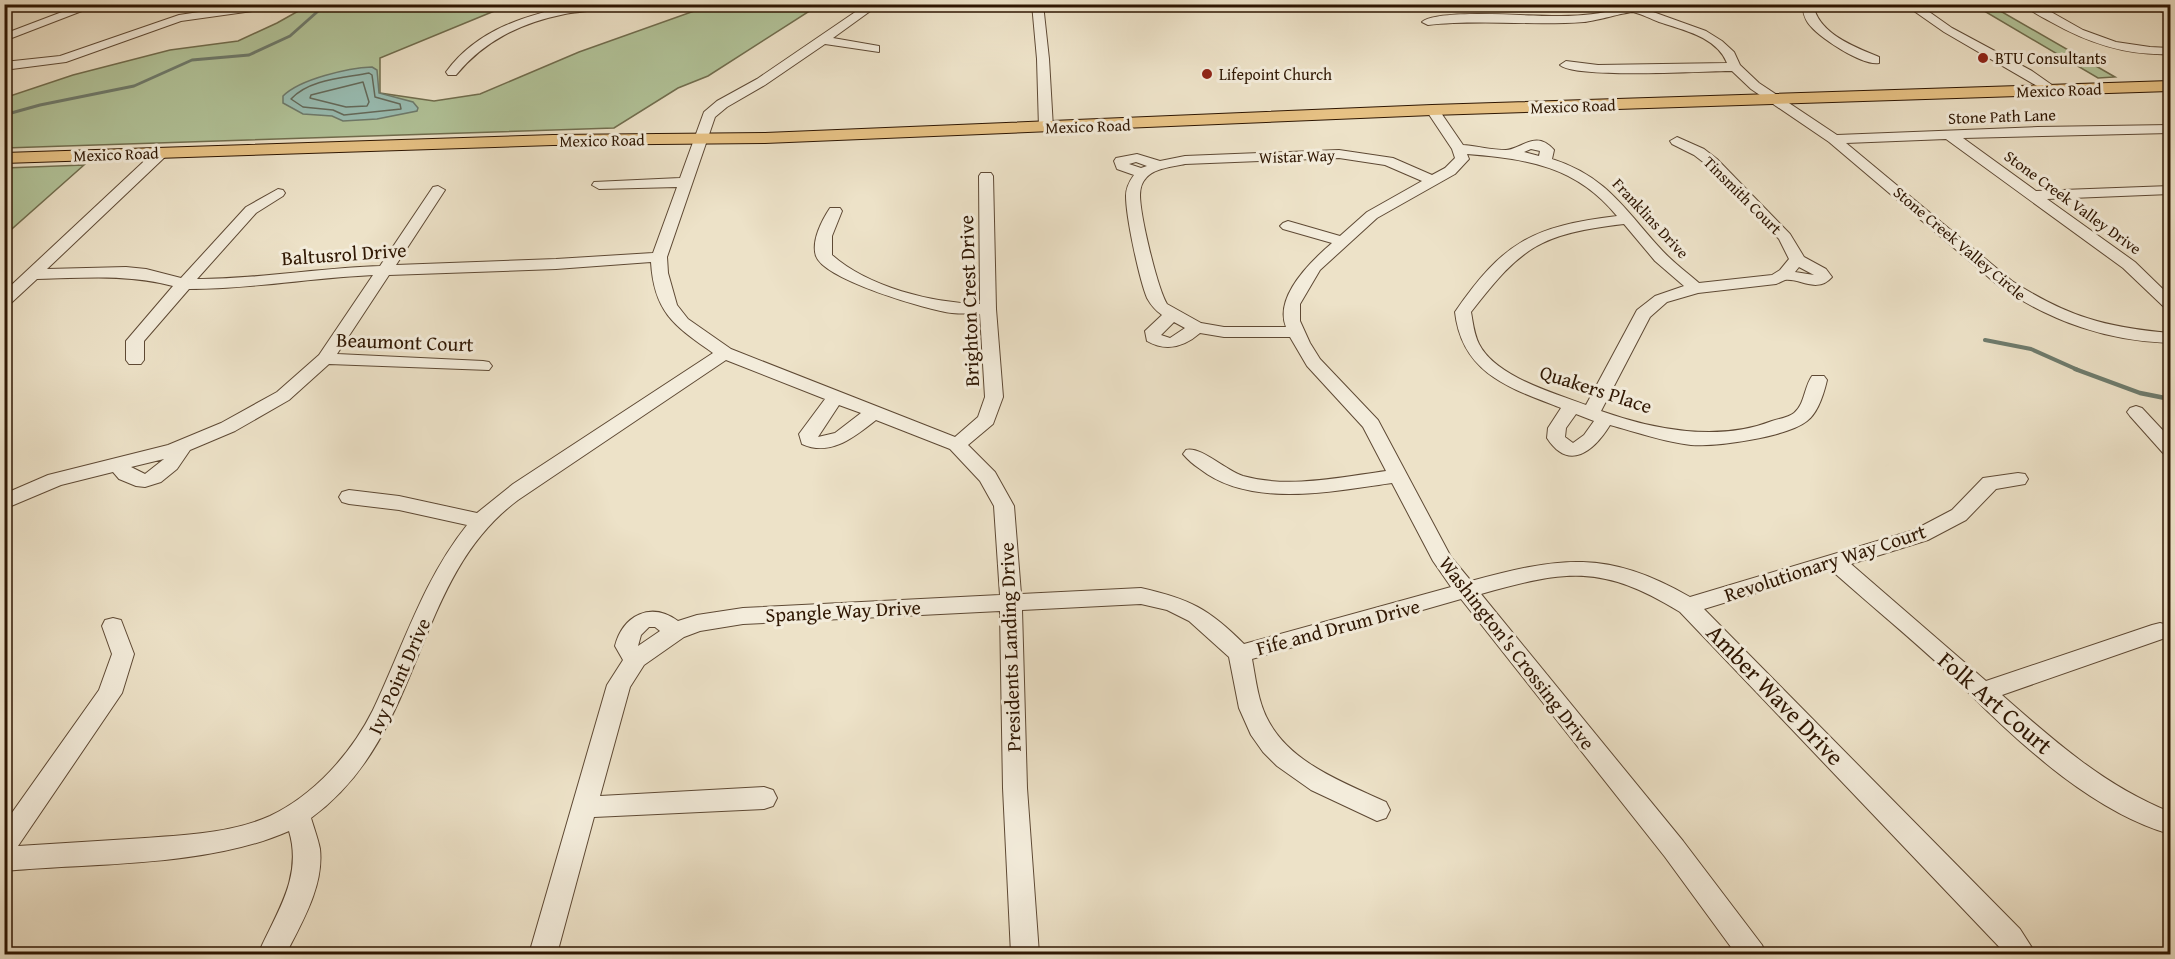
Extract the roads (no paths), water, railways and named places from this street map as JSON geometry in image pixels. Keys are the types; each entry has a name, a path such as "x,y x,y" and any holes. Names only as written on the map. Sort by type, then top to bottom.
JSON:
{"main road":[{"name":"Mexico Road","path":"4,158 553,140 700,139 1046,128 1432,110 2170,86"}],"street":[{"path":"4,38 95,4"},
{"path":"4,66 62,59 179,18 280,4"},
{"path":"452,72 468,51 484,40 535,18 605,4"},
{"name":"Presidents Landing Drive","path":"875,4 761,82 722,104 707,118 659,257 660,273 669,306 674,314 682,323 725,353 957,445 988,477 1004,506 1011,601 1015,788 1025,954"},
{"path":"1037,4 1043,58 1046,128"},
{"name":"Stone Creek Valley Circle","path":"1620,4 1639,7 1712,38 1730,55 1735,67 1772,99 1834,139 2006,284 2032,303 2070,321 2110,331 2170,338"},
{"path":"1807,4 1810,17 1821,30 1846,48 1875,60"},
{"path":"1910,4 1923,11 1942,27 2014,65 2053,90"},
{"path":"2028,4 2088,38 2101,42 2104,51 2115,56 2128,57 2132,49 2170,51"},
{"path":"2142,4 2170,11"},
{"path":"1428,22 1467,19 1593,18 1615,15 1639,7"},
{"path":"577,8 584,19"},
{"path":"825,40 874,49"},
{"path":"1566,65 1598,69 1735,67"},
{"path":"1432,110 1460,149"},
{"name":"Stone Path Lane","path":"1834,139 2170,129"},
{"name":"Stone Creek Valley Drive","path":"1950,135 2129,265 2170,304"},
{"name":"Tinsmith Court","path":"1598,415 1642,314 1661,299 1696,288 1764,281 1776,279 1784,274 1816,280 1824,277 1820,272 1797,260 1794,250 1785,237 1712,162 1699,152 1677,141"},
{"name":"Franklins Drive","path":"1460,149 1512,154 1545,161 1578,174 1612,200 1661,258 1696,288"},
{"name":"Washington's Crossing Drive","path":"1460,149 1462,159 1457,166 1372,215 1314,267 1292,303 1292,321 1313,362 1371,424 1443,561 1674,849 1752,954"},
{"path":"4,301 161,153"},
{"name":"Wistar Way","path":"1159,165 1137,158 1121,161 1122,166 1142,173 1159,165 1185,160 1339,154 1388,161 1432,180"},
{"path":"1142,173 1135,184 1133,196 1145,262 1155,297 1161,307 1196,327 1224,332 1296,332"},
{"name":"Brighton Crest Drive","path":"957,445 986,420 994,397 988,309 986,176"},
{"path":"599,185 686,182"},
{"path":"4,502 55,480 116,464 124,474 136,481 154,478 165,472 184,445 228,427 283,396 325,359 438,190"},
{"path":"2034,195 2170,190"},
{"path":"135,360 135,341 250,210 278,193"},
{"path":"835,211 824,236 824,256 843,273 920,300 952,308 988,309"},
{"name":"Quakers Place","path":"1627,219 1590,223 1553,232 1524,246 1507,259 1463,312 1465,328 1472,347 1492,369 1525,388 1571,407 1690,439 1728,438 1765,432 1801,417 1814,396 1818,380"},
{"path":"1288,226 1341,242"},
{"name":"Baltusrol Drive","path":"33,274 132,272 184,284 233,284 334,272 384,272 659,257"},
{"path":"1784,274 1797,260"},
{"path":"1172,315 1153,331 1153,337 1160,342 1169,344 1181,341 1196,327"},
{"name":"Ivy Point Drive","path":"4,859 178,847 242,836 270,827 297,814 333,783 367,746 449,564 481,521 505,501 588,442 725,353"},
{"name":"Beaumont Court","path":"325,359 483,366"},
{"path":"836,397 808,434 809,440 818,444 842,437 874,412"},
{"path":"1571,407 1557,428 1556,438 1569,447 1578,448 1588,445 1598,432 1598,415"},
{"path":"2136,412 2170,449"},
{"path":"1193,454 1207,468 1224,477 1271,487 1398,476"},
{"name":"Revolutionary Way Court","path":"1688,606 1921,535 1959,514 1990,483 2018,479"},
{"path":"349,497 399,503 481,521"},
{"name":"Folk Art Court","path":"1835,561 2052,753 2112,798 2144,814 2170,823"},
{"name":"Amber Wave Drive","path":"1466,591 1547,569 1606,568 1663,590 1688,606 1994,921 2022,954"},
{"name":"Fife and Drum Drive","path":"1011,601 1141,596 1174,603 1195,612 1208,622 1240,654 1466,591"},
{"name":"Spangle Way Drive","path":"543,954 619,685 635,660 676,631 697,623 743,616 1011,601"},
{"path":"4,846 110,693 123,654 113,626"},
{"path":"1982,692 2160,631"},
{"path":"1240,654 1250,708 1273,749 1305,774 1377,810"},
{"path":"586,807 764,798"},
{"path":"272,954 301,889 306,869 308,852 297,814"}],"water":[{"path":"372,67 377,70 379,93 413,102 418,108 417,111 377,119 343,121 332,116 303,114 283,103 283,96 301,84 338,72"}],"waterway":[{"path":"4,115 40,105 134,86 192,60 249,55 290,36 326,4"},
{"path":"1985,340 2031,349 2078,370"},
{"path":"2075,369 2140,393 2170,399"}],"place":[{"name":"BTU Consultants","path":"1983,58"},
{"name":"Lifepoint Church","path":"1207,74"}]}
